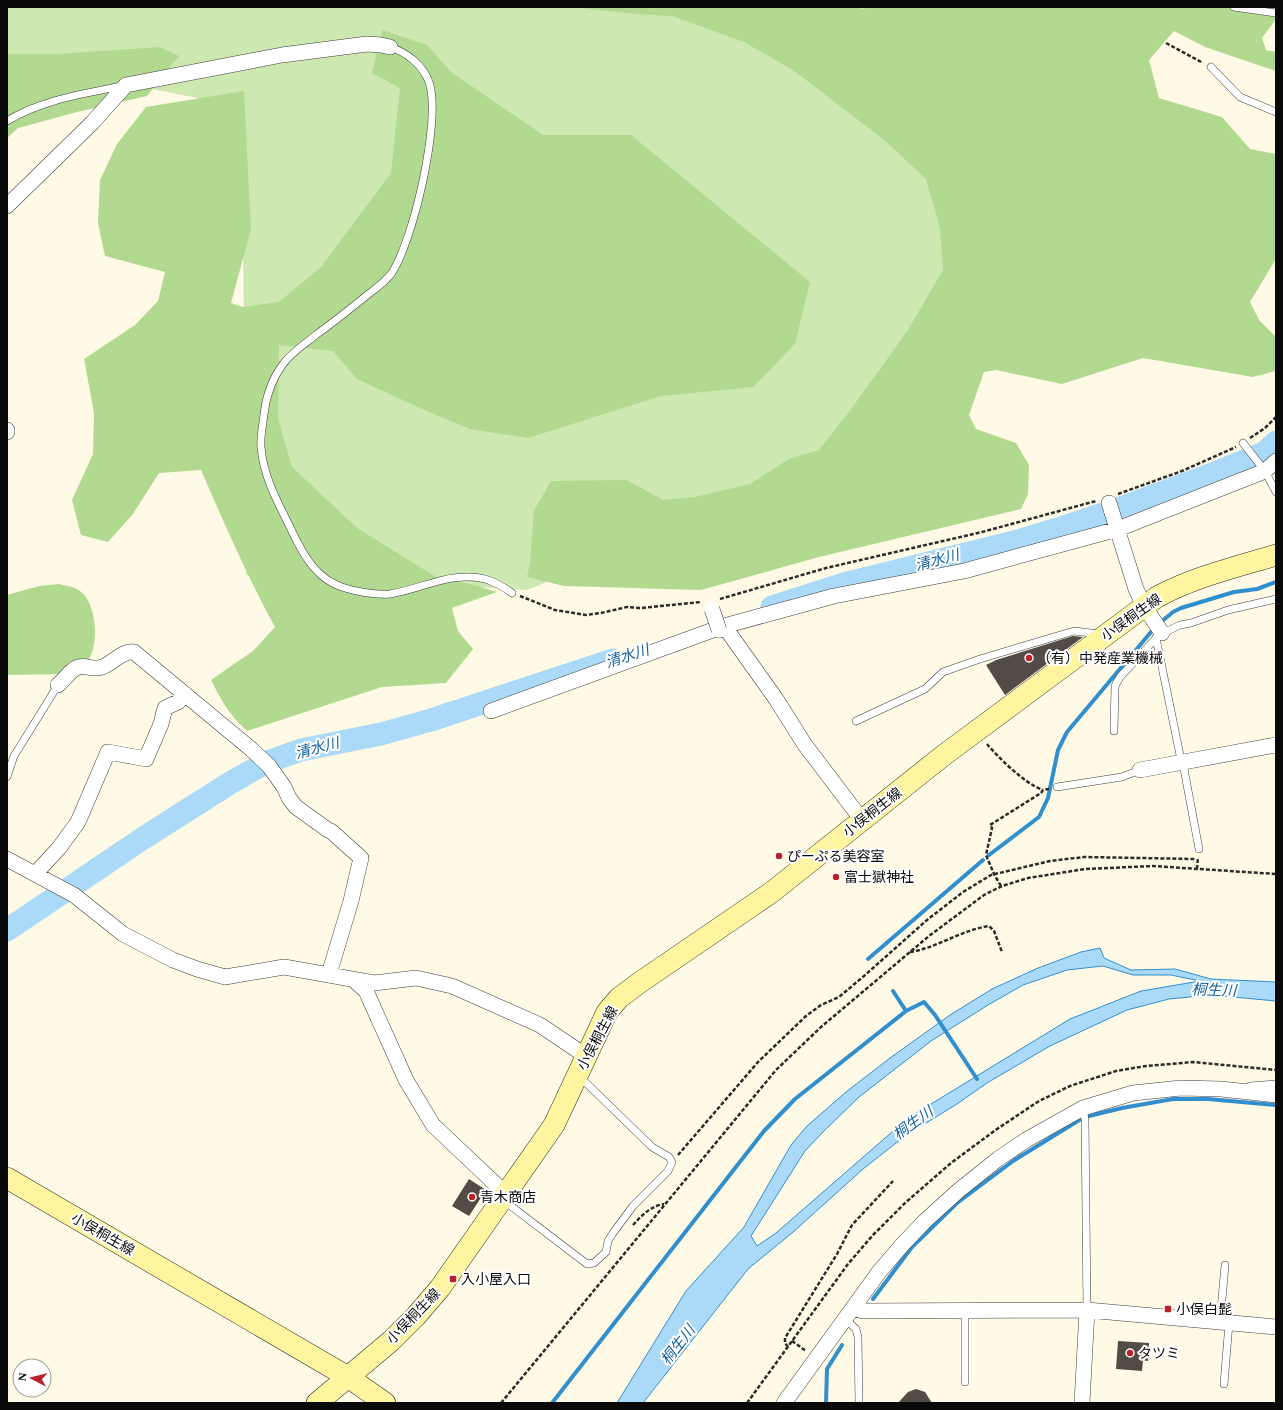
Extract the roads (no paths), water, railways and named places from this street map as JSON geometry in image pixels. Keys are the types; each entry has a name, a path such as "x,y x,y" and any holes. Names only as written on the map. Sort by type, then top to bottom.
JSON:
{"main road":[{"name":"小俣桐生線","path":"7,1178 348,1377 390,1341 444,1284 554,1125 607,1012 619,998 772,892 976,731 1157,597 1182,585 1276,555"},
{"path":"317,1403 348,1377 385,1403"}],"street":[{"path":"7,206 92,123 126,85 282,54 367,44 390,47"},
{"path":"490,711 722,628 834,596 964,571 1117,526 1267,466"},
{"path":"1108,501 1136,589 1159,636"},
{"path":"711,605 722,628 776,699 805,745 862,820"},
{"path":"58,685 77,667 87,666 98,668 104,666 128,651 134,652 251,749 269,766 296,807 331,831 361,858 351,901 329,974"},
{"path":"35,874 59,848 78,822 108,752 146,759 161,724 165,708 178,702 185,694"},
{"path":"1140,770 1276,745"},
{"path":"7,859 74,895 123,934 173,960 197,969 225,977 284,967 374,983 416,978 452,986 540,1025 582,1066"},
{"path":"353,979 366,991 406,1080 433,1125 504,1197"},
{"path":"784,1403 879,1272 925,1221 941,1205 998,1159 1043,1130 1133,1093 1156,1089 1181,1088 1276,1095"},
{"path":"849,1313 863,1311 965,1309 1087,1310 1276,1327"},
{"path":"1082,1403 1087,1310"}],"lane":[{"path":"1234,7 1276,13"},
{"path":"390,47 408,55 422,70 428,79 432,99 432,118 426,166 407,241 396,266 383,283 299,348 283,364 273,381 266,403 261,446 263,460 272,491 305,556 317,572 329,582 340,588 373,594 388,594 437,580 467,576 493,581 512,593"},
{"path":"1211,67 1240,97 1276,112"},
{"path":"7,122 32,108 74,96 126,85"},
{"path":"1245,446 1267,466 1276,492"},
{"path":"1114,731 1115,686 1120,677 1159,636 1180,625 1191,623 1228,610 1276,598"},
{"path":"856,721 925,689 943,672 980,659 1074,631 1105,635"},
{"path":"1159,636 1198,848"},
{"path":"7,777 14,756 58,685"},
{"path":"1057,788 1128,775 1140,770"},
{"path":"504,1197 587,1264 594,1263 606,1252 608,1242 613,1233 629,1212 668,1171 672,1162 669,1157 652,1147 582,1066"},
{"path":"1236,1091 1249,1086 1276,1084"},
{"path":"1084,1114 1087,1310"},
{"path":"1224,1265 1224,1384"},
{"path":"965,1309 966,1382"},
{"path":"849,1313 858,1337 859,1403"}],"water":[{"name":"桐生川","path":"1100,948 1104,958 1131,970 1175,969 1211,979 1276,982 1276,1001 1211,995 1169,999 1127,1010 1050,1046 987,1083 957,1104 905,1136 863,1169 792,1233 748,1269 643,1403 617,1403 686,1291 744,1227 791,1145 807,1126 846,1092 950,1015 992,989 1038,968 1081,952","holes":["1103,966 1133,975 1171,975 1200,981 1141,991 1070,1019 908,1118 776,1233 757,1246 751,1236 805,1151 859,1097 931,1041 1023,985 1067,970"]}],"waterway":[{"name":"清水川","path":"772,607 844,584 1018,541 1064,527 1215,473 1264,453 1276,442"},
{"path":"1161,622 1173,612 1181,608 1234,592 1257,589 1276,582"},
{"path":"989,855 1039,817 1048,798 1058,750 1067,732 1151,632"},
{"name":"清水川","path":"7,930 142,839 230,783 267,762 301,750 381,734 431,720 613,660"},
{"path":"868,959 983,860"},
{"path":"552,1403 764,1131 795,1099 906,1011 893,991"},
{"path":"906,1011 924,1002 935,1015 977,1079"},
{"path":"873,1299 912,1247 957,1203 1013,1161 1081,1119 1122,1108 1173,1099 1208,1099 1276,1105"},
{"path":"826,1403 827,1369 842,1345"}],"place":[{"name":"（有）中発産業機械","path":"1029,658"},
{"name":"ぴーぷる美容室","path":"779,856"},
{"name":"富士獄神社","path":"836,877"},
{"name":"青木商店","path":"472,1197"},
{"name":"入小屋入口","path":"453,1279"},
{"name":"小俣白髭","path":"1168,1309"},
{"name":"タツミ","path":"1130,1353"}]}
